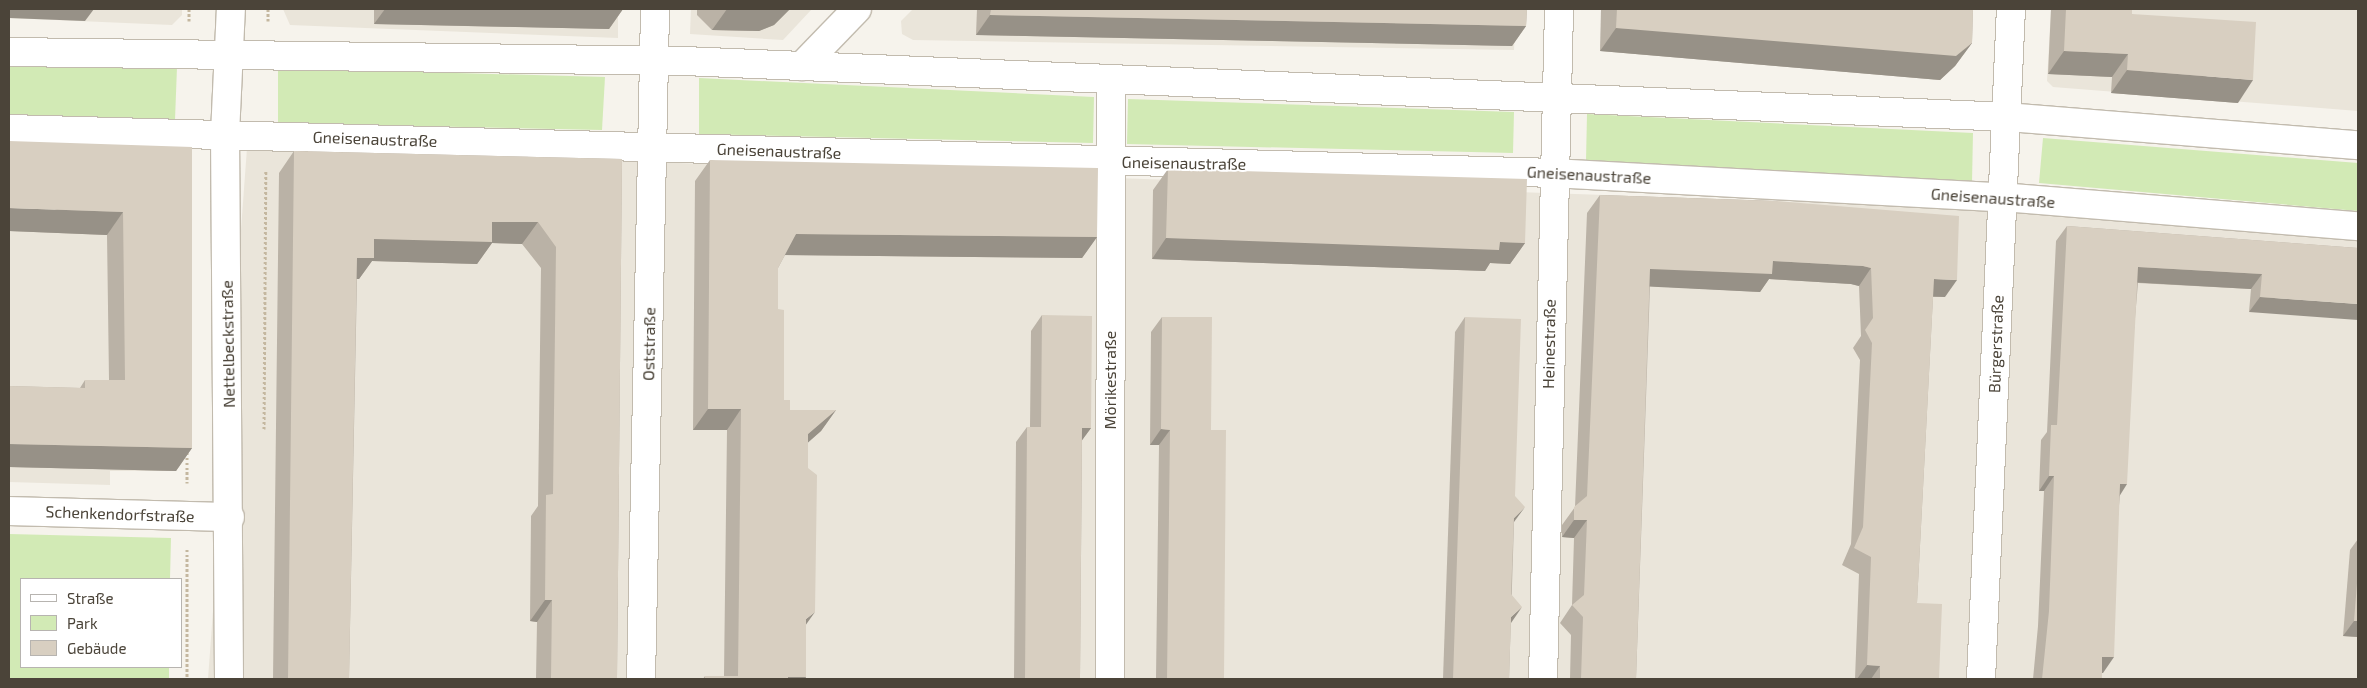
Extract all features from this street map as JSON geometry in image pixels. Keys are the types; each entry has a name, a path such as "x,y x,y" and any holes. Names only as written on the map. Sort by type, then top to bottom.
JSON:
{"street":[{"name":"Nettelbeckstraße","path":"229,679 230,517 225,134 231,9"},
{"name":"Oststraße","path":"641,679 655,9"},
{"path":"802,66 856,9"},
{"name":"Heinestraße","path":"1543,679 1552,173 1559,9"},
{"name":"Bürgerstraße","path":"1981,679 2011,9"},
{"path":"9,52 267,53 802,66 1111,80 1556,96 2007,117 2358,145"},
{"name":"Mörikestraße","path":"1110,679 1111,80"},
{"name":"Gneisenaustraße","path":"9,129 1552,173 2002,198 2358,226"},
{"name":"Schenkendorfstraße","path":"9,510 230,517"}],"path":[{"path":"188,53 189,9"},
{"path":"267,53 268,9"},
{"path":"264,433 266,135"},
{"path":"187,448 187,679"}],"shaded area":[{"path":"9,9 182,9 182,15 172,25 9,18"},
{"path":"283,9 618,9 618,38 290,25"},
{"path":"691,9 812,9 783,40 690,34"},
{"path":"913,9 1516,9 1514,50 913,40 902,34 901,21"},
{"path":"2051,9 2358,9 2358,111 2053,87 2047,81"},
{"path":"247,148 2358,221 2358,679 208,679"},
{"path":"9,164 176,170 176,471 110,471 110,485 9,482"}],"green space":[{"path":"9,67 177,67 175,120 9,115"},
{"path":"278,68 605,77 602,130 278,123"},
{"path":"699,78 1094,97 1093,143 699,134"},
{"path":"1128,99 1514,112 1513,153 1127,144"},
{"path":"1587,114 1973,133 1972,182 1586,161"},
{"path":"2043,138 2358,163 2358,211 2039,183"},
{"path":"9,534 171,538 170,578 20,578 20,668 169,668 169,679 9,679"}],"building":[{"path":"727,9 777,9 773,10"},
{"path":"991,9 1527,9 1526,26 990,15"},
{"path":"1617,9 1973,9 1972,43 1956,56 1616,28"},
{"path":"2066,9 2132,9 2132,14 2256,22 2253,80 2127,70 2128,54 2064,51"},
{"path":"9,141 192,147 192,448 9,444 9,386 85,388 85,380 125,380 123,212 9,208"},
{"path":"294,151 622,159 617,679 551,679 552,600 545,600 546,495 553,494 556,247 538,222 492,222 492,242 374,239 374,258 357,258 349,679 288,679"},
{"path":"710,160 1098,168 1097,237 796,234 778,268 778,309 784,310 784,400 790,400 790,410 836,410 808,434 808,468 817,475 815,612 806,619 806,677 788,677 788,679 705,679 705,676 738,676 741,409 708,409"},
{"path":"1168,169 1527,179 1525,243 1500,242 1499,250 1166,238"},
{"path":"1600,195 1776,201 1959,216 1957,280 1934,279 1917,603 1942,604 1939,679 1880,679 1880,666 1867,665 1871,557 1854,548 1863,527 1872,343 1865,330 1873,318 1871,268 1773,261 1772,274 1650,269 1636,679 1581,679 1583,617 1572,605 1584,595 1587,520 1574,520 1574,507 1587,496"},
{"path":"2067,226 2358,248 2358,304 2260,297 2262,274 2138,267 2127,484 2120,484 2114,657 2102,657 2102,679 2042,679 2049,611 2054,476 2049,476 2051,425 2057,425"},
{"path":"1042,315 1092,316 1091,428 1082,428 1080,679 1025,679 1027,427 1041,427"},
{"path":"1162,317 1212,317 1211,430 1226,430 1224,679 1167,679 1170,430 1161,429"},
{"path":"1465,317 1521,319 1515,496 1525,507 1514,518 1511,594 1522,607 1511,617 1509,679 1453,679"},
{"path":"2358,571 2358,621 2354,621"}]}
